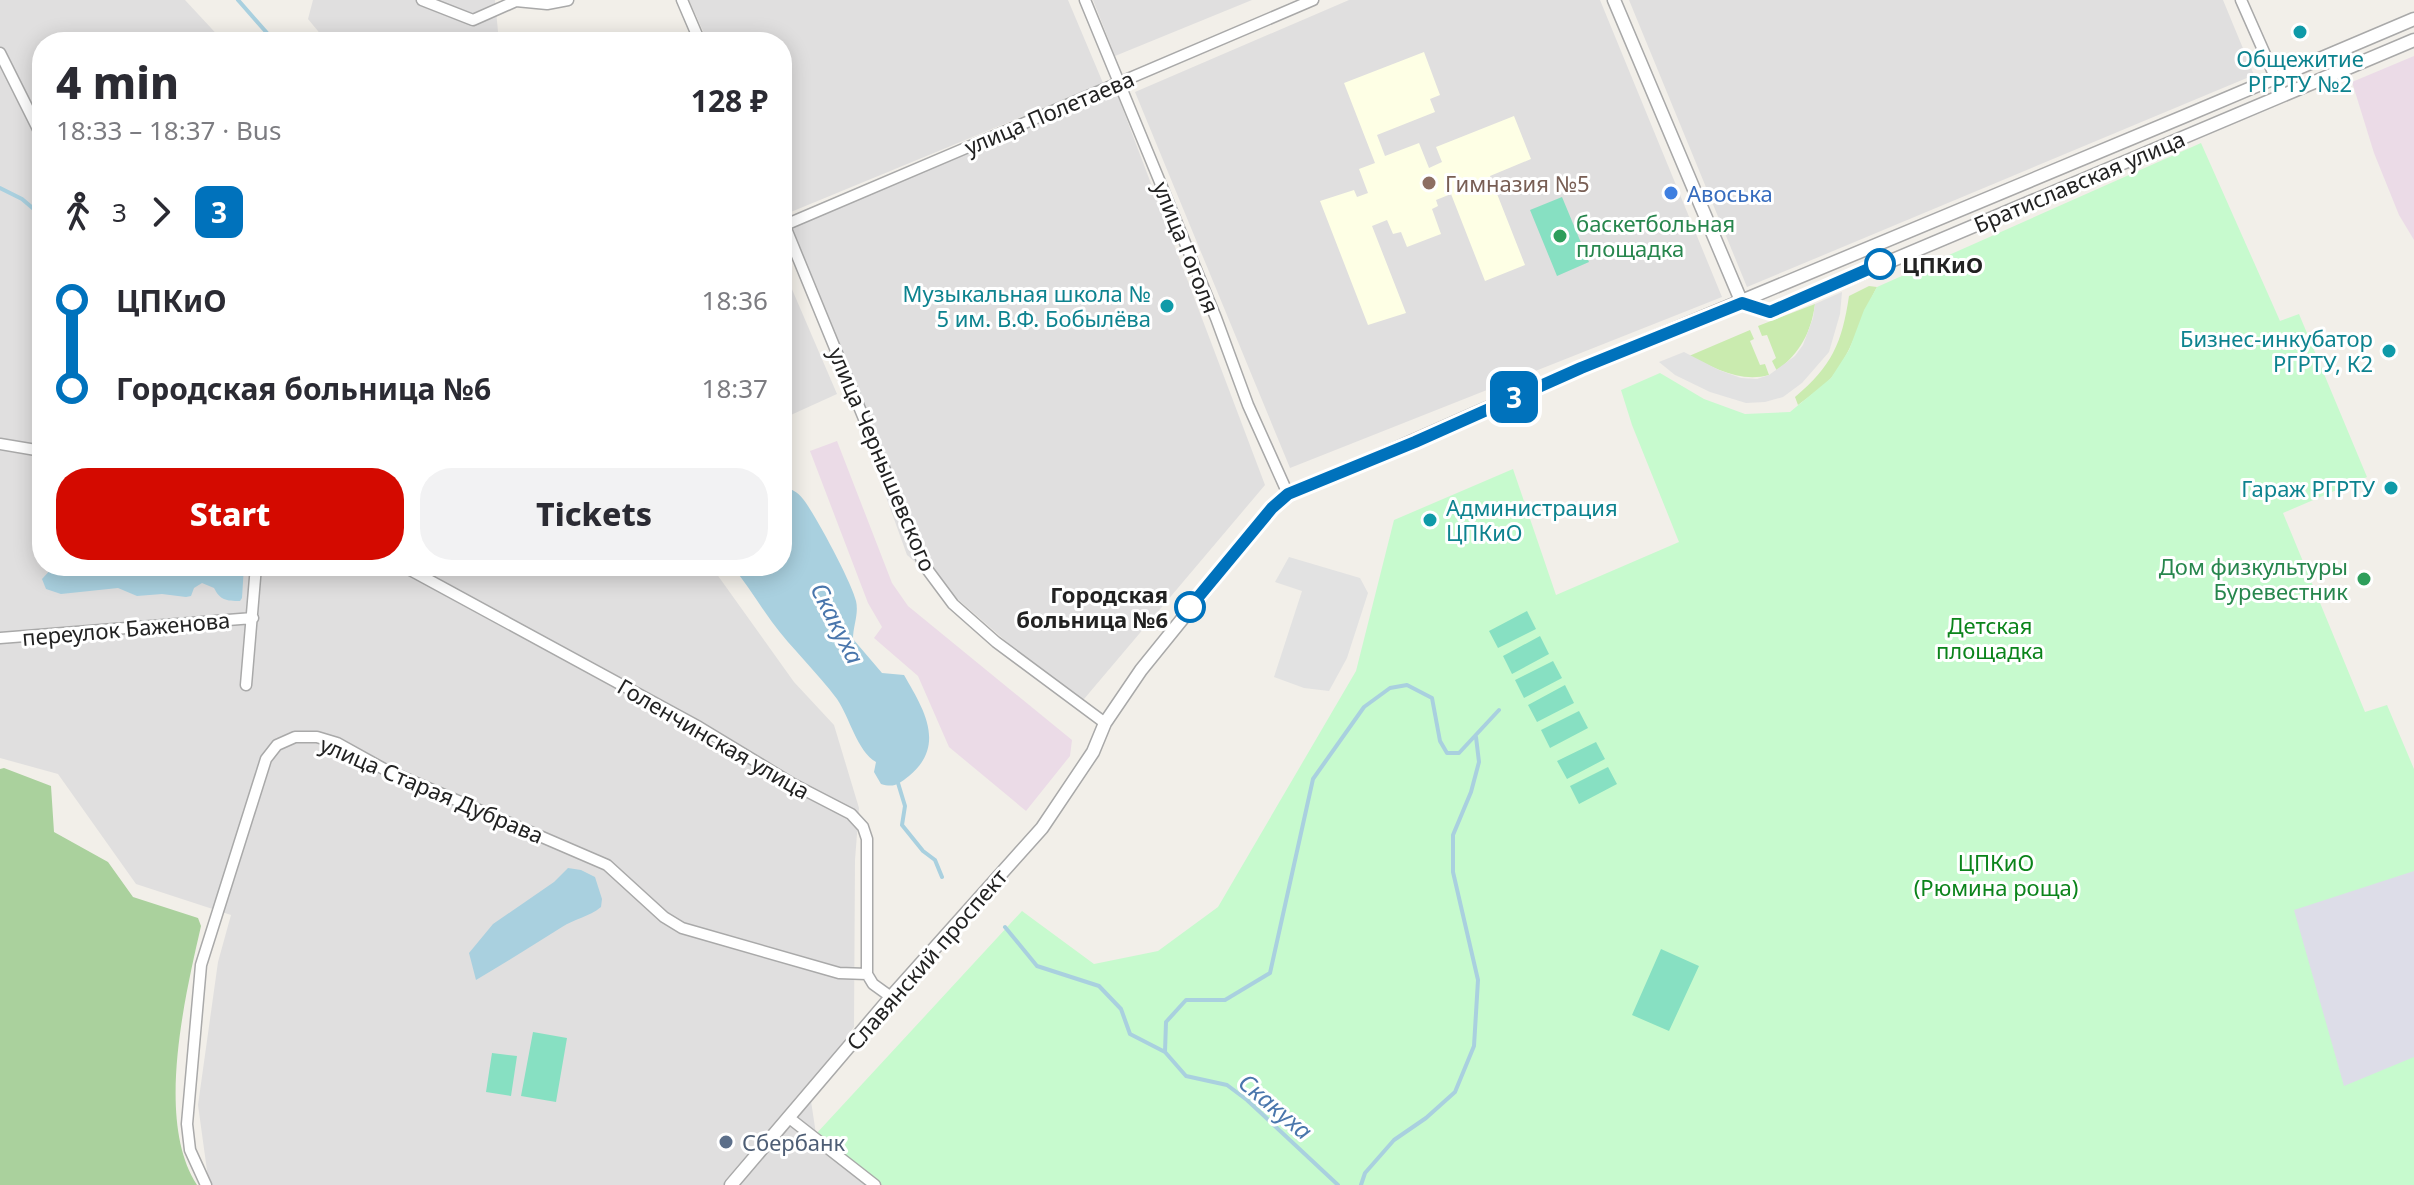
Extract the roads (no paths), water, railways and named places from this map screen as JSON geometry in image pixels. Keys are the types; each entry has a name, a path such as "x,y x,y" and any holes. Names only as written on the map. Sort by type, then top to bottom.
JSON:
{"street":[{"path":"422,0 473,20 516,1 547,4 568,0"},
{"path":"682,0 696,32"},
{"name":"улица Гоголя","path":"1085,0 1216,318 1248,405 1288,494"},
{"name":"улица Полетаева","path":"792,218 1313,0"},
{"path":"1614,0 1742,303"},
{"path":"2241,0 2283,95"},
{"name":"Братиславская улица","path":"1105,723 1178,621 1272,508 1288,494 2414,19"},
{"name":"Братиславская улица","path":"1742,303 1770,312 2414,40"},
{"path":"0,53 32,117"},
{"name":"улица Чернышевского","path":"792,244 924,565 953,604 996,642 1105,723"},
{"path":"0,444 32,449"},
{"path":"246,685 255,576"},
{"name":"Голенчинская улица","path":"421,576 686,719 858,820 867,839 867,974"},
{"name":"переулок Баженова","path":"0,638 253,618"},
{"name":"Славянский проспект","path":"731,1185 891,997 1042,828 1093,752 1105,723"},
{"name":"улица Старая Дубрава","path":"206,1185 190,1150 187,1124 201,965 266,759 277,745 295,737 317,737 337,743 384,769 607,865 664,917 682,928 839,973 867,974"},
{"path":"867,974 873,984 891,997"},
{"path":"788,1117 875,1185"}],"water":[{"path":"792,490 803,499 824,533 853,592 857,606 853,639 882,673 904,675 924,713 929,739 927,752 909,776 889,786 881,784 874,772 876,762 859,742 837,699 780,632 739,576 792,576"},
{"path":"45,576 243,576 240,601 224,599 214,588 202,583 194,588 191,596 186,597 162,594 137,596 118,588 61,594 46,589 42,579"},
{"path":"568,868 595,877 602,899 601,907 567,924 476,980 469,953 493,924 554,882"}],"waterway":[{"path":"238,0 266,32"},
{"name":"Скакуха","path":"0,188 32,208"},
{"path":"1165,1052 1166,1022 1186,1000 1225,1000 1270,973 1313,779 1364,707 1390,688 1407,685 1432,698 1440,741 1447,753 1459,753 1499,710"},
{"path":"1361,1185 1365,1173 1394,1140 1426,1118 1455,1092 1474,1046 1478,980 1453,872 1453,835 1471,792 1479,762 1476,737"},
{"name":"Скакуха","path":"898,783 905,806 902,825 923,851 935,860 942,877"},
{"name":"Скакуха","path":"1005,927 1037,966 1099,986 1121,1009 1130,1034 1165,1052 1186,1076 1227,1085 1247,1100 1338,1185"}],"place":[{"name":"Общежитие РГРТУ №2","path":"2300,32"},
{"name":"Гимназия №5","path":"1429,183"},
{"name":"Авоська","path":"1671,193"},
{"name":"баскетбольная площадка","path":"1560,236"},
{"name":"ЦПКиО","path":"1880,264"},
{"name":"Музыкальная школа № 5 им. В.Ф. Бобылёва","path":"1167,306"},
{"name":"Бизнес-инкубатор РГРТУ, К2","path":"2389,351"},
{"name":"Гараж РГРТУ","path":"2391,488"},
{"name":"Администрация ЦПКиО","path":"1430,520"},
{"name":"Дом физкультуры Буревестник","path":"2364,579"},
{"name":"Городская больница №6","path":"1190,607"},
{"name":"Сбербанк","path":"726,1142"}],"park label":[{"name":"Детская площадка","path":"1990,638"},
{"name":"ЦПКиО (Рюмина роща)","path":"1996,874"}]}
